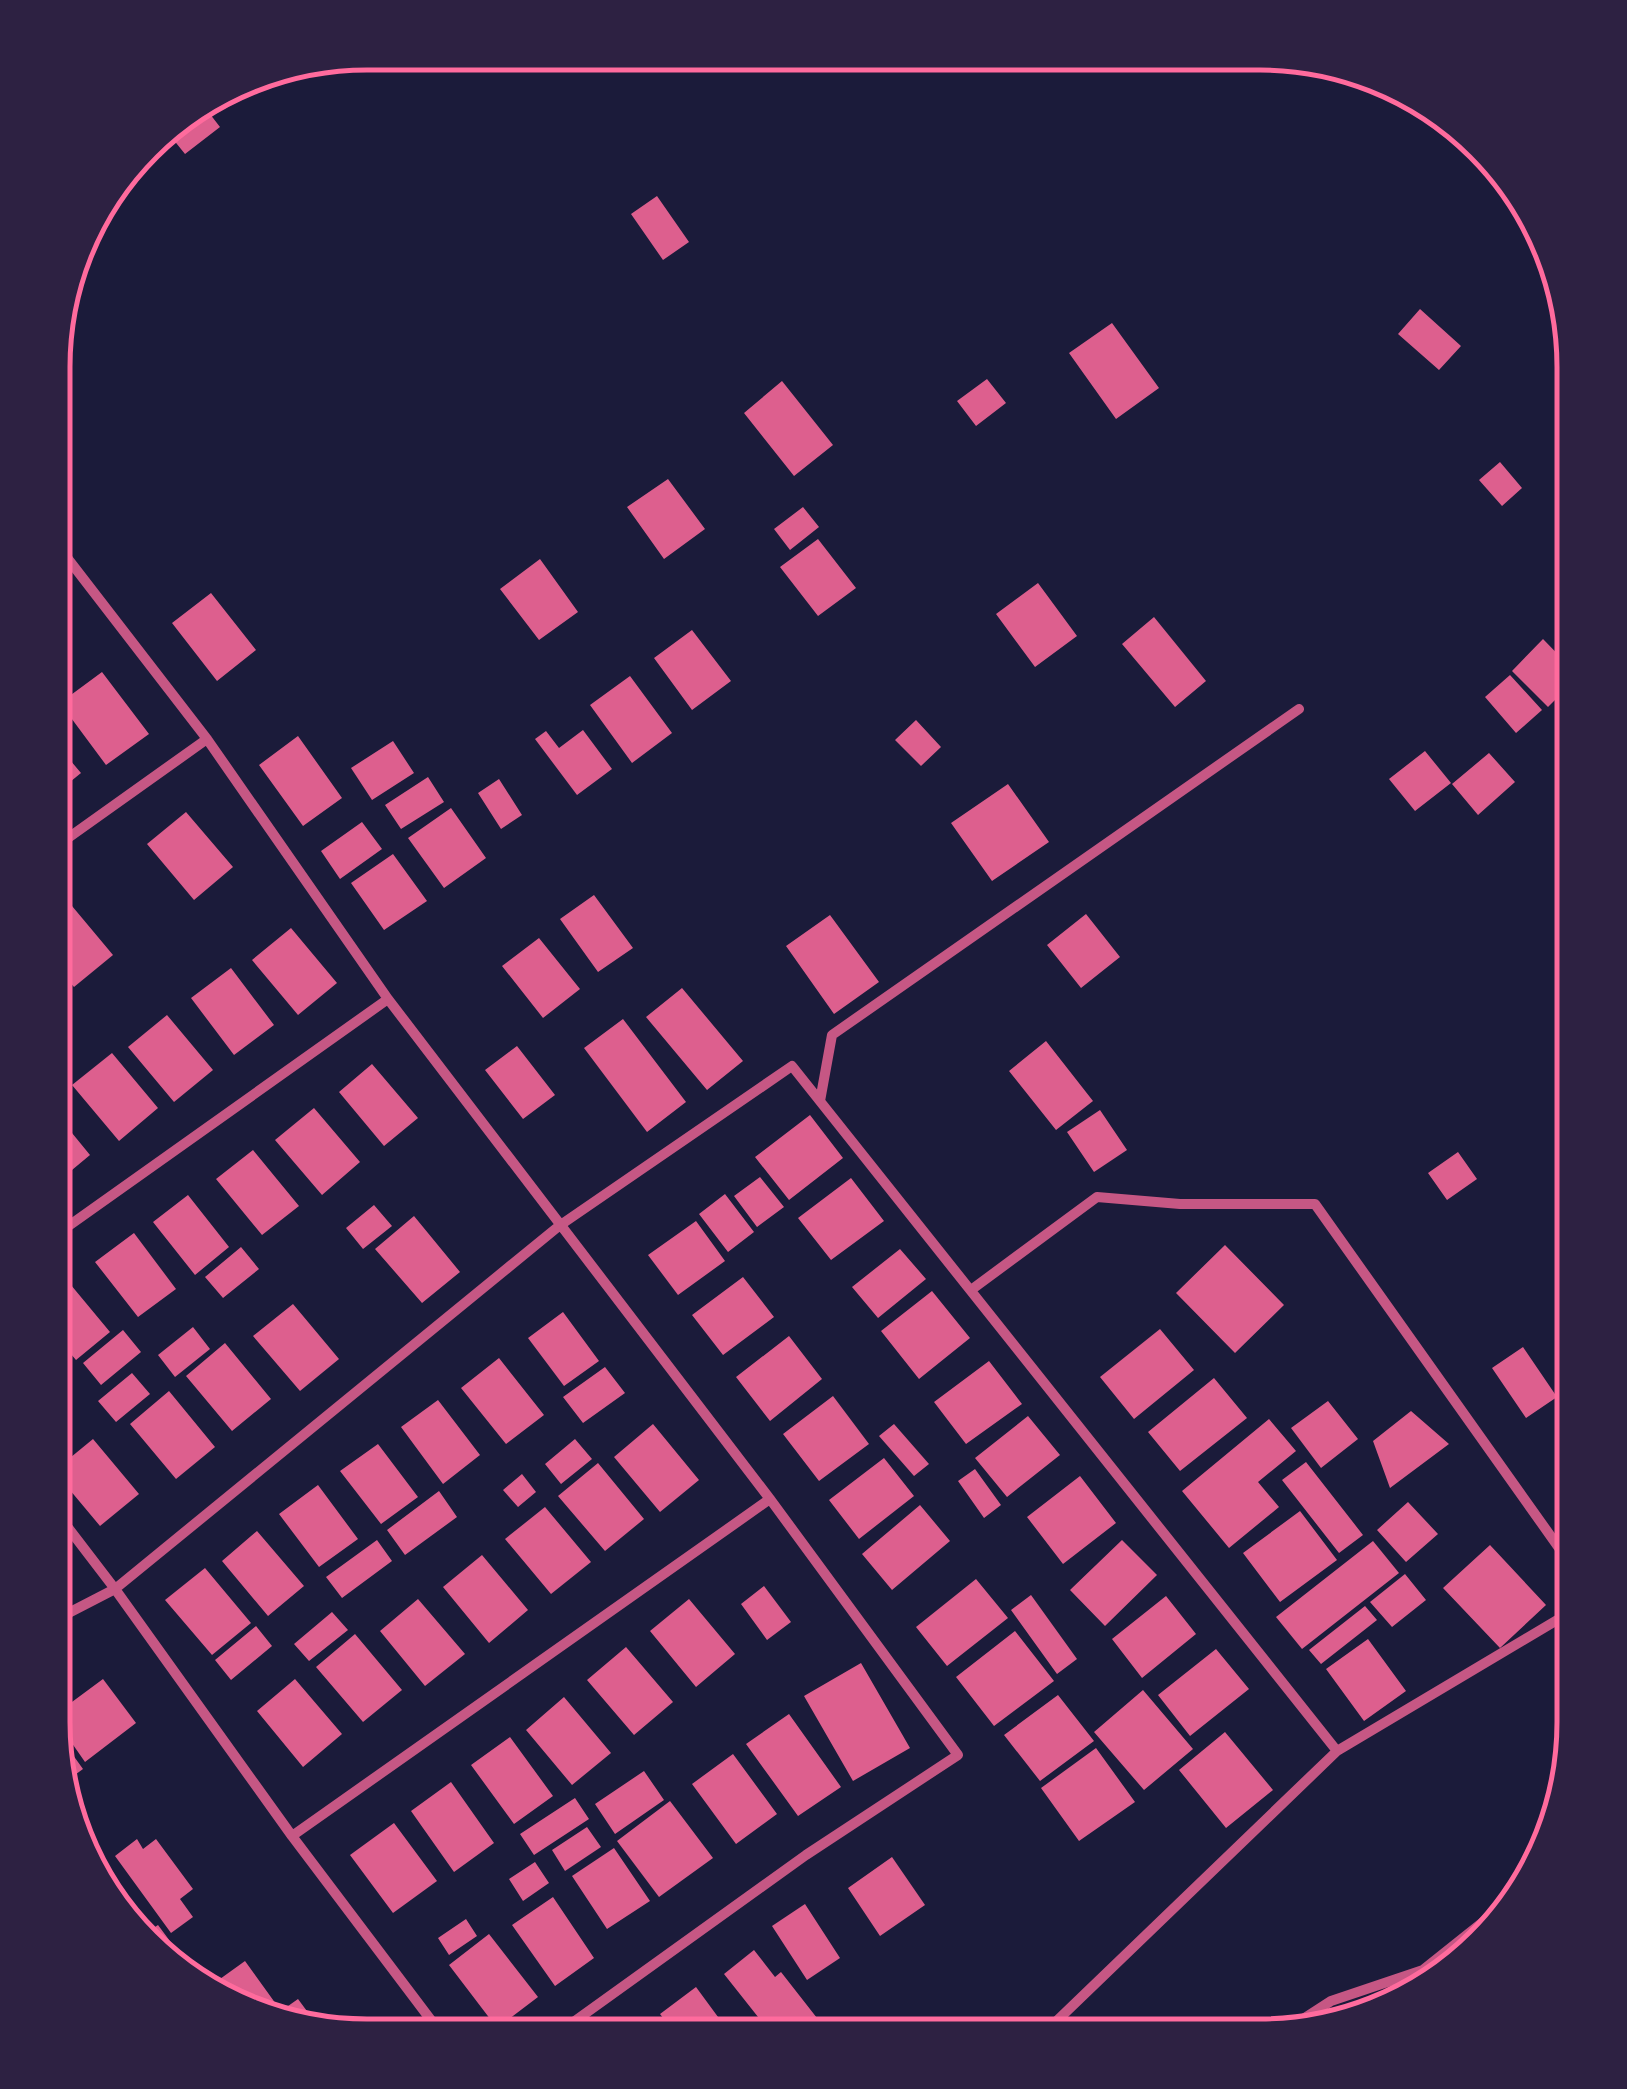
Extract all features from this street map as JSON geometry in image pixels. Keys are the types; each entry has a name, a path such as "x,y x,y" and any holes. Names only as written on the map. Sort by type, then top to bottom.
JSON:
{"street":[{"path":"70,561 208,740 388,998 770,1499 958,1756 806,1855 579,2018"},
{"path":"820,1102 832,1035 1298,708"},
{"path":"70,837 208,740"},
{"path":"70,1226 388,998"},
{"path":"70,1612 115,1590 560,1226 792,1066 1337,1751"},
{"path":"971,1290 1097,1197 1180,1204 1315,1204 1556,1544"},
{"path":"292,1836 770,1499"},
{"path":"70,1530 429,2018"},
{"path":"1060,2018 1337,1751 1556,1621"},
{"path":"1426,1967 1469,1933"},
{"path":"1312,2014 1332,2001 1421,1971"}],"building":[{"path":"211,115 220,127 185,154 174,141"},
{"path":"657,196 689,242 663,260 631,214"},
{"path":"1420,309 1461,346 1439,370 1398,334"},
{"path":"1112,323 1159,388 1116,419 1069,353"},
{"path":"987,379 1006,403 976,426 957,401"},
{"path":"782,381 833,445 794,476 744,413"},
{"path":"1500,462 1522,488 1502,506 1479,480"},
{"path":"668,479 705,529 664,559 627,507"},
{"path":"803,507 819,527 790,550 774,529"},
{"path":"818,539 856,588 818,616 780,567"},
{"path":"540,559 578,612 539,640 500,589"},
{"path":"1038,583 1077,636 1035,667 996,614"},
{"path":"211,593 256,650 217,681 172,623"},
{"path":"1154,617 1206,681 1175,707 1122,644"},
{"path":"692,630 731,681 692,710 654,658"},
{"path":"1543,639 1557,653 1557,698 1548,707 1512,671"},
{"path":"102,672 149,734 106,765 70,716 70,696"},
{"path":"1510,675 1542,710 1516,733 1485,697"},
{"path":"630,676 672,733 632,763 590,705"},
{"path":"916,720 941,747 921,766 895,740"},
{"path":"583,730 612,769 577,795 535,739 546,731 559,748"},
{"path":"298,736 342,798 303,826 259,765"},
{"path":"393,741 414,773 372,800 351,768"},
{"path":"1425,751 1451,783 1415,811 1389,779"},
{"path":"1489,753 1515,782 1478,815 1452,784"},
{"path":"70,760 81,773 70,782"},
{"path":"428,777 444,802 401,829 385,805"},
{"path":"499,779 522,815 501,829 478,793"},
{"path":"1008,784 1049,842 992,881 951,823"},
{"path":"451,808 486,858 444,888 408,838"},
{"path":"186,812 233,867 194,900 147,844"},
{"path":"362,822 382,849 340,879 321,851"},
{"path":"393,854 427,901 384,930 351,883"},
{"path":"594,895 633,948 598,972 560,919"},
{"path":"70,904 113,955 74,987 70,982"},
{"path":"1086,914 1120,957 1081,988 1047,945"},
{"path":"830,915 879,982 834,1014 786,946"},
{"path":"291,928 337,983 298,1015 252,960"},
{"path":"539,938 580,989 543,1018 502,966"},
{"path":"231,968 274,1025 234,1055 191,998"},
{"path":"682,988 743,1061 707,1090 646,1017"},
{"path":"167,1015 213,1070 174,1102 128,1047"},
{"path":"623,1019 686,1102 647,1132 584,1048"},
{"path":"1046,1041 1093,1101 1056,1130 1009,1071"},
{"path":"517,1046 555,1095 523,1119 485,1070"},
{"path":"112,1053 158,1108 119,1141 72,1085"},
{"path":"372,1064 418,1118 384,1146 339,1092"},
{"path":"314,1108 360,1162 322,1195 275,1140"},
{"path":"1100,1110 1127,1150 1094,1172 1067,1132"},
{"path":"810,1115 843,1158 789,1200 755,1157"},
{"path":"70,1131 90,1155 70,1172"},
{"path":"253,1150 299,1206 262,1235 216,1179"},
{"path":"1458,1152 1477,1179 1447,1200 1428,1173"},
{"path":"760,1177 784,1207 757,1227 734,1196"},
{"path":"851,1178 884,1221 831,1260 798,1218"},
{"path":"725,1194 754,1232 728,1252 699,1214"},
{"path":"188,1195 229,1247 195,1275 153,1222"},
{"path":"374,1205 392,1226 363,1249 346,1228"},
{"path":"414,1216 460,1272 422,1303 375,1249"},
{"path":"696,1221 725,1261 678,1295 648,1255"},
{"path":"134,1233 176,1289 138,1317 95,1262"},
{"path":"1225,1245 1284,1305 1235,1353 1176,1293"},
{"path":"241,1247 259,1269 223,1298 205,1277"},
{"path":"900,1249 926,1279 878,1318 852,1287"},
{"path":"743,1277 774,1317 723,1355 692,1315"},
{"path":"70,1284 110,1332 76,1360 70,1353"},
{"path":"932,1291 970,1338 919,1379 881,1331"},
{"path":"293,1304 339,1359 300,1391 253,1336"},
{"path":"563,1312 599,1361 564,1386 528,1338"},
{"path":"193,1327 210,1349 175,1377 158,1355"},
{"path":"1160,1329 1194,1370 1134,1419 1100,1377"},
{"path":"123,1330 141,1352 101,1385 83,1363"},
{"path":"789,1336 822,1379 770,1421 736,1377"},
{"path":"225,1343 271,1399 232,1431 186,1376"},
{"path":"1523,1347 1556,1398 1526,1418 1492,1368"},
{"path":"499,1358 544,1415 506,1444 461,1388"},
{"path":"989,1361 1022,1404 966,1444 934,1402"},
{"path":"605,1367 625,1393 583,1423 563,1397"},
{"path":"132,1373 150,1394 116,1422 98,1401"},
{"path":"1214,1378 1247,1418 1180,1471 1148,1432"},
{"path":"169,1391 215,1447 176,1479 130,1424"},
{"path":"833,1396 869,1444 819,1481 783,1434"},
{"path":"438,1400 480,1455 443,1484 401,1427"},
{"path":"1328,1401 1358,1439 1321,1468 1291,1428"},
{"path":"1411,1411 1449,1444 1390,1488 1373,1441"},
{"path":"1028,1416 1060,1455 1007,1497 975,1458"},
{"path":"1269,1419 1296,1451 1258,1482 1279,1507 1229,1548 1182,1491"},
{"path":"653,1424 699,1480 660,1512 614,1457"},
{"path":"894,1424 929,1464 914,1476 879,1436"},
{"path":"93,1439 139,1494 100,1526 70,1490 70,1458"},
{"path":"575,1439 592,1459 561,1484 545,1464"},
{"path":"378,1444 418,1497 381,1524 340,1471"},
{"path":"884,1458 914,1496 859,1539 829,1500"},
{"path":"1306,1462 1363,1535 1339,1553 1282,1480"},
{"path":"598,1463 644,1519 605,1551 558,1496"},
{"path":"975,1469 1001,1505 984,1518 958,1481"},
{"path":"522,1474 536,1492 518,1507 503,1490"},
{"path":"1080,1476 1116,1523 1063,1564 1027,1517"},
{"path":"318,1485 358,1539 319,1567 279,1514"},
{"path":"439,1491 457,1517 405,1555 387,1530"},
{"path":"1408,1502 1438,1534 1406,1562 1377,1530"},
{"path":"920,1505 950,1541 892,1590 862,1554"},
{"path":"545,1507 591,1562 551,1594 505,1539"},
{"path":"1300,1511 1337,1560 1280,1602 1243,1553"},
{"path":"257,1531 304,1586 268,1616 222,1561"},
{"path":"377,1540 392,1561 342,1598 326,1577"},
{"path":"1122,1540 1157,1575 1105,1626 1070,1590"},
{"path":"1373,1541 1399,1573 1302,1649 1276,1617"},
{"path":"1490,1545 1546,1605 1500,1648 1443,1588"},
{"path":"482,1555 528,1610 489,1643 443,1587"},
{"path":"205,1568 251,1623 212,1655 165,1600"},
{"path":"1405,1574 1426,1600 1392,1627 1370,1602"},
{"path":"976,1579 1008,1618 947,1666 916,1627"},
{"path":"764,1586 791,1622 767,1640 741,1604"},
{"path":"1031,1595 1077,1659 1057,1674 1011,1610"},
{"path":"1166,1596 1196,1634 1142,1678 1112,1639"},
{"path":"418,1599 465,1654 425,1686 380,1631"},
{"path":"689,1599 735,1654 696,1687 650,1631"},
{"path":"1365,1606 1377,1620 1321,1664 1309,1650"},
{"path":"332,1612 348,1630 309,1661 294,1644"},
{"path":"256,1626 272,1646 231,1680 215,1660"},
{"path":"1015,1631 1054,1681 994,1726 956,1677"},
{"path":"355,1634 402,1690 363,1722 316,1667"},
{"path":"1368,1639 1406,1691 1364,1721 1326,1669"},
{"path":"626,1647 673,1702 634,1735 587,1680"},
{"path":"1216,1649 1249,1689 1190,1736 1158,1695"},
{"path":"861,1663 910,1748 853,1781 804,1696"},
{"path":"103,1679 136,1723 85,1762 72,1743 70,1703"},
{"path":"295,1679 342,1734 303,1767 257,1711"},
{"path":"1143,1690 1193,1749 1144,1790 1094,1732"},
{"path":"1058,1695 1094,1741 1040,1781 1004,1735"},
{"path":"564,1697 611,1753 572,1785 526,1730"},
{"path":"789,1714 841,1787 798,1816 746,1744"},
{"path":"1225,1732 1273,1790 1226,1828 1179,1770"},
{"path":"510,1737 553,1796 514,1824 471,1765"},
{"path":"1096,1748 1135,1802 1079,1841 1041,1788"},
{"path":"73,1754 83,1769 76,1774"},
{"path":"733,1754 777,1814 736,1844 692,1784"},
{"path":"644,1771 664,1800 615,1834 595,1804"},
{"path":"451,1782 494,1843 454,1872 411,1811"},
{"path":"575,1798 589,1819 534,1855 520,1834"},
{"path":"670,1801 713,1858 659,1897 617,1841"},
{"path":"394,1823 437,1881 393,1913 350,1855"},
{"path":"587,1827 601,1847 565,1871 552,1850"},
{"path":"137,1839 143,1849 156,1839 193,1889 180,1899 193,1917 171,1933 115,1856"},
{"path":"614,1848 650,1901 607,1929 572,1876"},
{"path":"892,1857 925,1905 880,1936 848,1888"},
{"path":"535,1862 549,1883 523,1901 509,1879"},
{"path":"553,1897 594,1958 555,1986 512,1925"},
{"path":"805,1904 840,1958 807,1980 772,1926"},
{"path":"466,1919 477,1936 449,1955 438,1938"},
{"path":"158,1925 176,1949 157,1932 153,1928"},
{"path":"489,1934 538,1997 510,2018 489,2018 449,1965"},
{"path":"754,1950 775,1977 781,1972 817,2018 759,2018 724,1974"},
{"path":"245,1961 276,2004 236,1988 220,1979"},
{"path":"696,1987 719,2018 663,2018 660,2014"},
{"path":"298,1999 308,2013 287,2007"}]}
